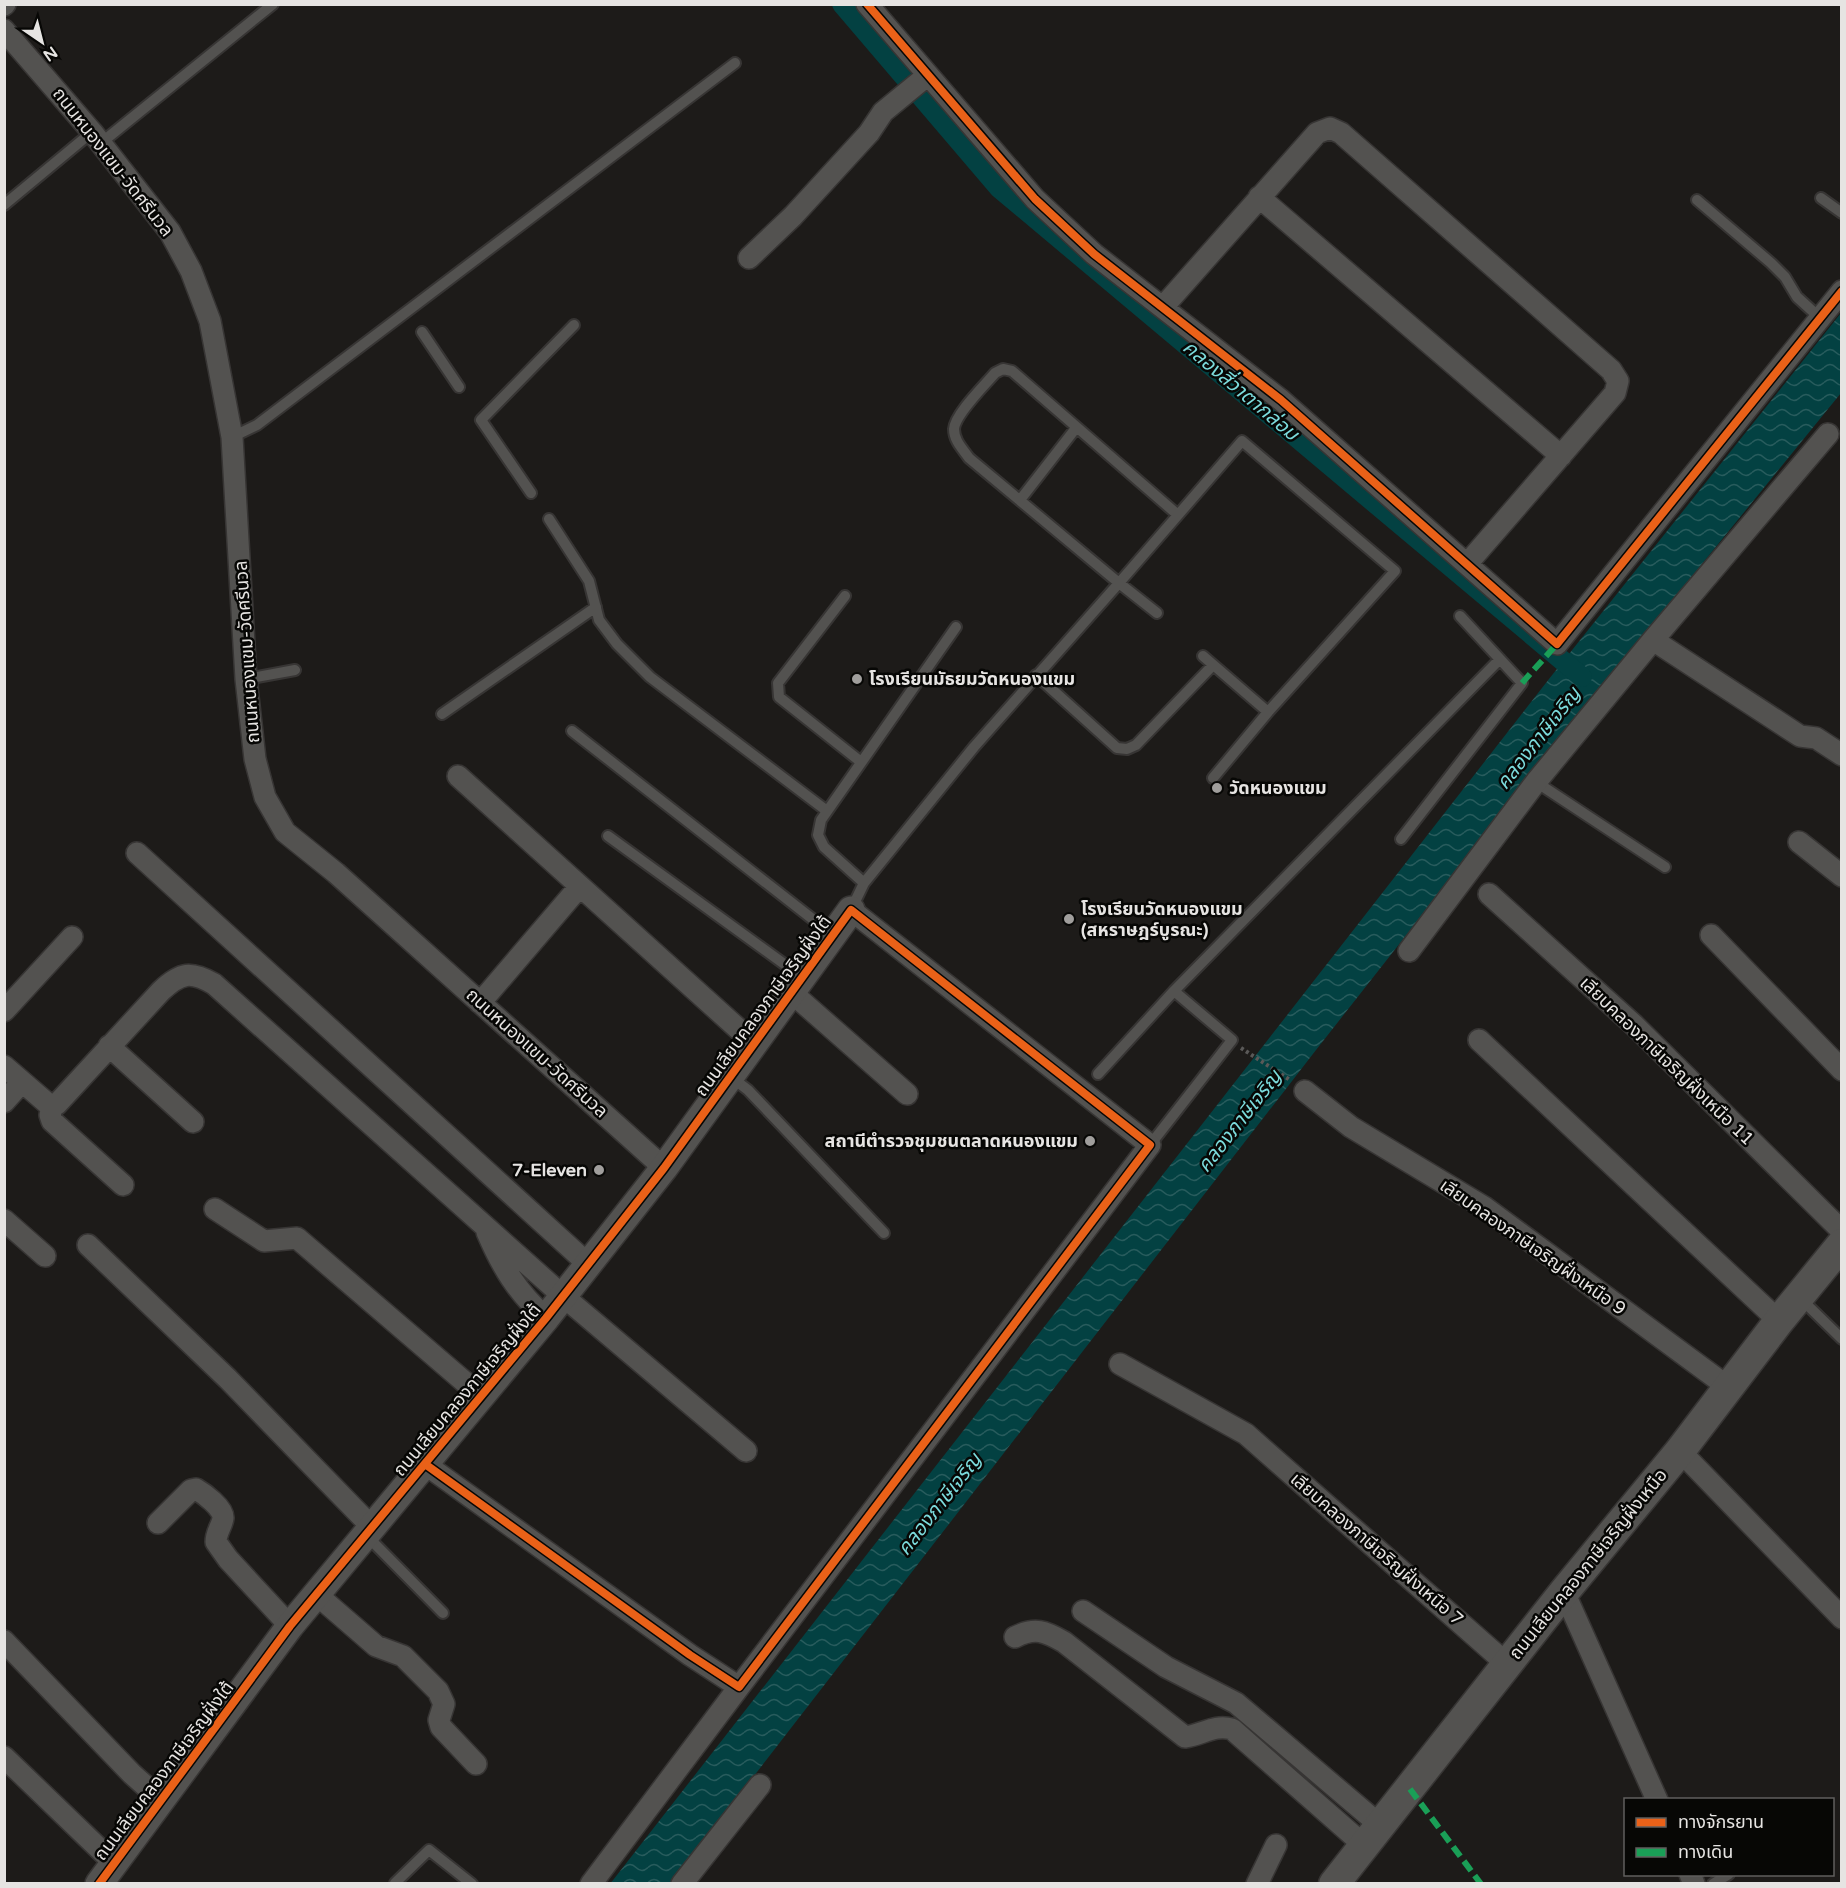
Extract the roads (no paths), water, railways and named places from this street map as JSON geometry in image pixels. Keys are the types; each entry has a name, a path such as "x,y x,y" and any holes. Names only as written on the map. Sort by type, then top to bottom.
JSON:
{"main road":[{"name":"ถนนเลียบคลองภาษีเจริญฝั่งเหนือ","path":"1334,1884 1564,1592 1680,1451 1779,1321 1842,1244"}],"street":[{"path":"867,4 921,81 1035,199 1094,254 1281,400 1557,644 1842,291"},
{"name":"ถนนหนองแขม-วัดศรีนวล","path":"4,30 97,138 170,232 191,270 210,321 232,437 246,679 255,759 265,797 285,832 336,873 664,1167"},
{"path":"749,258 793,216 869,133 883,112 921,81"},
{"path":"1163,307 1317,133 1330,128 1341,133 1611,370 1618,381 1615,393 1467,564"},
{"path":"1258,197 1562,456"},
{"path":"1408,951 1536,782 1828,434"},
{"path":"1653,640 1800,736 1816,738 1842,755"},
{"path":"458,776 754,1044"},
{"path":"1799,842 1842,876"},
{"path":"137,853 588,1264"},
{"path":"480,1003 580,886"},
{"name":"เลียบคลองภาษีเจริญฝั่งเหนือ 11","path":"1489,894 1634,1025 1842,1231"},
{"path":"591,1884 1150,1145 851,910"},
{"name":"ถนนเลียบคลองภาษีเจริญฝั่งใต้","path":"103,1878 290,1626 546,1318 664,1167 851,910"},
{"path":"1711,935 1842,1070"},
{"path":"4,1011 72,937"},
{"path":"123,1185 52,1121 50,1115 53,1105 62,1100 109,1046 175,978 196,974 214,984 563,1296 746,1451"},
{"path":"797,985 907,1094"},
{"path":"1479,1040 1779,1321"},
{"path":"109,1046 194,1122"},
{"path":"4,1066 53,1105"},
{"path":"4,1102 22,1082"},
{"name":"เลียบคลองภาษีเจริญฝั่งเหนือ 9","path":"1305,1091 1351,1127 1484,1207 1728,1387"},
{"path":"215,1209 264,1241 297,1238 481,1396"},
{"path":"4,1220 45,1256"},
{"path":"485,1226 508,1278 524,1298 546,1318"},
{"path":"88,1245 228,1379 368,1530"},
{"name":"เลียบคลองภาษีเจริญฝั่งเหนือ 7","path":"1120,1364 1246,1434 1374,1544 1508,1665"},
{"path":"1680,1451 1842,1618"},
{"path":"425,1464 690,1655 739,1687"},
{"path":"158,1523 191,1491 196,1489 201,1492 221,1511 223,1517 216,1542 290,1626"},
{"path":"1564,1592 1656,1798"},
{"path":"316,1594 376,1646 403,1656 438,1691 444,1704 439,1720 441,1727 476,1764"},
{"path":"1083,1611 1166,1667 1236,1702 1373,1836"},
{"path":"1015,1637 1030,1629 1044,1630 1064,1642 1185,1737 1196,1736 1212,1728 1232,1729 1373,1836"},
{"path":"4,1641 132,1774 160,1799"},
{"path":"4,1757 103,1878"},
{"path":"682,1884 760,1785"},
{"path":"1257,1884 1276,1845"}],"lane":[{"path":"4,205 97,138 273,4"},
{"path":"232,437 257,425 735,63"},
{"path":"1821,198 1842,213"},
{"path":"1697,200 1771,263 1785,277 1797,297 1820,318"},
{"path":"531,493 478,416 574,325"},
{"path":"422,332 459,387"},
{"path":"1157,613 963,450 954,431 956,420 995,373 1002,369 1012,371 1178,515"},
{"path":"1020,500 1076,428"},
{"path":"851,910 864,883 1036,675 1242,441 1395,571 1268,712 1213,778"},
{"path":"549,519 589,581 599,620 617,644 650,677 827,811"},
{"path":"844,596 778,683 779,697 861,762"},
{"path":"442,714 596,607"},
{"path":"1401,839 1522,683 1460,616"},
{"path":"864,883 824,847 818,835 821,820 956,627"},
{"path":"1203,656 1268,712"},
{"path":"1098,1074 1174,991 1500,658"},
{"path":"1036,675 1117,748 1127,749 1136,745 1213,665"},
{"path":"246,679 296,670"},
{"path":"572,731 833,936"},
{"path":"1536,782 1665,867"},
{"path":"608,836 797,985"},
{"path":"1150,1145 1232,1040 1174,991"},
{"path":"731,1076 755,1098 884,1233"},
{"path":"1799,1296 1842,1339"},
{"path":"368,1530 443,1613"},
{"path":"395,1883 429,1850 472,1884"},
{"path":"1713,1884 1727,1876"}],"water":[{"name":"คลองภาษีเจริญ","path":"1841,313 1841,393 1584,709 1316,1050 671,1883 610,1884 1549,679"}],"waterway":[{"name":"คลองสี่วาตากล่อม","path":"842,4 999,188 1582,677"}],"place":[{"name":"โรงเรียนมัธยมวัดหนองแขม","path":"857,679"},
{"name":"วัดหนองแขม","path":"1217,788"},
{"name":"โรงเรียนวัดหนองแขม (สหราษฎร์บูรณะ)","path":"1069,919"},
{"name":"สถานีตำรวจชุมชนตลาดหนองแขม","path":"1090,1141"},
{"name":"7-Eleven","path":"599,1170"}]}
